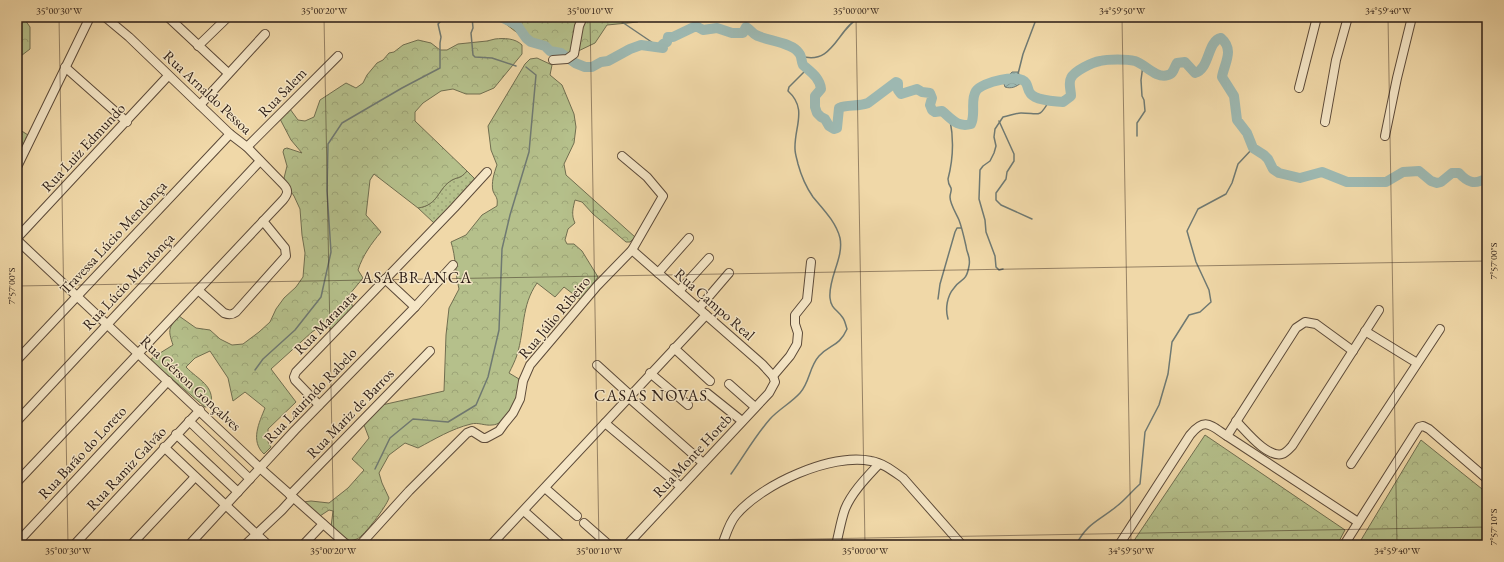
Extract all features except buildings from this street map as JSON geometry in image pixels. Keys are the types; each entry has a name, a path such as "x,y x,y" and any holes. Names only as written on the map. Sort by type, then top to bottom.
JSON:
{"street":[{"path":"17,167 90,17"},
{"name":"Rua Arnaldo Pessoa","path":"105,17 129,37 230,134 247,147 283,184 287,191 286,196 263,221"},
{"path":"168,17 228,73"},
{"path":"198,46 228,17"},
{"path":"553,60 569,58 574,54 579,26 583,17"},
{"path":"1298,88 1317,17"},
{"path":"1325,122 1336,60 1348,17"},
{"path":"1385,136 1412,17"},
{"path":"200,105 228,73 266,34"},
{"name":"Rua Salem","path":"247,147 338,56"},
{"path":"65,67 127,122"},
{"name":"Rua Luiz Edmundo","path":"17,239 168,76"},
{"name":"Travessa Lúcio Mendonça","path":"17,360 230,134"},
{"path":"622,156 647,177 663,196 632,250"},
{"name":"Rua Lúcio Mendonça","path":"17,421 260,161"},
{"name":"Rua Maranata","path":"319,405 295,380 294,375 487,172"},
{"path":"17,482 263,221 285,248 286,256 232,315 228,315 198,290"},
{"path":"658,273 689,238"},
{"name":"Rua Gérson Gonçalves","path":"17,239 260,468 347,545"},
{"name":"Rua Campo Real","path":"632,250 762,364 774,379"},
{"name":"Rua Júlio Ribeiro","path":"360,545 418,482 467,432 472,431 486,438 499,431 513,413 520,399 525,377 530,365 587,298 632,250"},
{"path":"679,291 709,258"},
{"name":"Rua Monte Horeb","path":"627,545 772,389 774,379 797,344 798,333 795,324 795,315 807,300 811,262"},
{"name":"Rua Laurindo Rabelo","path":"189,545 319,405 416,307 453,265"},
{"path":"699,308 729,273"},
{"path":"385,279 416,307"},
{"path":"1236,421 1267,451 1274,454 1284,454 1292,446 1379,310"},
{"path":"491,545 650,373 706,315"},
{"path":"1227,436 1279,357 1292,334 1303,322 1316,324 1353,351"},
{"path":"1352,464 1440,329"},
{"path":"1365,331 1417,363"},
{"path":"674,348 710,381"},
{"name":"Rua Mariz de Barros","path":"245,545 282,510 292,496 430,351"},
{"path":"597,365 703,463"},
{"path":"650,373 688,405"},
{"name":"Rua Barão do Loreto","path":"17,543 168,381"},
{"path":"729,384 755,407"},
{"path":"706,393 742,422"},
{"name":"Rua Ramiz Galvão","path":"74,545 200,410"},
{"path":"189,421 250,479"},
{"path":"605,423 681,487"},
{"path":"1119,545 1190,435 1196,427 1202,424 1209,425 1227,436 1337,506 1358,522"},
{"path":"1344,545 1412,436 1421,426 1429,429 1487,479"},
{"path":"176,434 238,492"},
{"path":"164,447 268,545"},
{"path":"722,545 732,521 741,510 767,490 788,478 814,467 843,461 870,461 893,470 903,478 962,545"},
{"path":"836,545 847,504 879,464"},
{"path":"131,545 195,477"},
{"path":"545,488 577,516"},
{"path":"524,511 562,545"},
{"path":"584,523 609,545"},
{"path":"303,545 323,524"}],"green space":[{"path":"17,17 23,17 30,27 30,49 17,59"},
{"path":"477,17 635,17 638,22 607,25 595,43 572,54 533,45 498,18"},
{"path":"495,39 509,39 516,41 522,45 522,54 494,88 480,94 466,94 453,89 441,91 423,103 415,112 415,121 467,171 447,184 430,204 418,208 374,174 370,180 366,215 381,232 362,259 358,270 363,278 349,295 353,308 333,330 324,324 312,332 271,369 296,402 268,429 268,442 271,447 264,454 257,443 257,432 265,408 245,392 233,401 228,378 210,351 195,358 186,367 208,388 212,399 211,406 205,407 151,361 152,358 173,345 170,336 170,329 179,316 196,328 210,330 220,339 232,345 243,344 270,322 276,309 284,298 296,287 303,277 305,253 300,209 294,196 285,183 284,178 287,166 283,152 284,149 287,148 302,153 291,140 280,119 290,109 298,120 305,121 314,117 320,100 346,83 356,88 363,83 367,75 377,63 383,60 389,53 394,52 403,45 418,40 431,43 440,50 447,50 458,44"},
{"path":"537,58 552,65 550,75 562,85 574,114 576,127 574,143 564,164 566,175 635,237 630,242 626,242 593,214 582,202 575,200 573,214 575,223 568,229 565,240 567,244 574,244 582,251 598,277 581,300 564,287 555,297 537,283 528,300 520,345 509,373 519,379 519,394 513,409 501,422 497,424 474,424 464,426 443,434 418,448 405,443 389,455 379,473 389,498 365,533 357,539 350,541 331,527 333,511 329,510 320,516 303,502 311,501 329,503 348,488 364,470 352,459 369,438 364,425 382,405 444,391 446,335 449,308 459,289 451,242 466,235 482,215 497,206 497,199 492,185 497,165 491,150 488,126 525,64 530,59"},
{"path":"17,128 28,135 17,157"},
{"path":"467,171 476,180 434,223 418,208 430,204 447,184"},
{"path":"1205,435 1345,530 1337,545 1131,545"},
{"path":"1421,440 1487,493 1487,545 1358,545"}],"water":[{"path":"1012,72 1018,72 1022,80 1021,83 1017,86 1009,88 1005,87 1005,79"}],"waterway":[{"path":"255,370 263,359 295,330 321,297 331,252 327,191 328,144 342,123 440,68 441,37 438,24 443,19 451,19 454,17"},
{"path":"472,17 473,28 471,33 473,55 475,57 492,58 516,66"},
{"path":"501,17 517,25 526,38 531,42 545,46 550,51 561,53 575,63 585,67 592,67 601,62 608,61 641,45 663,48 663,44 667,42 668,37 673,37 696,26 703,30 717,28 732,33 743,33 746,27 756,35 796,49 801,56 803,65 815,76 820,85 821,89 815,96 815,107 817,113 825,119 829,126 834,129 837,128 839,108 868,103 896,82 898,83 898,90 901,94 917,89 922,92 930,93 932,98 930,105 932,110 935,112 942,111 955,122 966,125 971,124 973,116 973,99 976,91 993,82 1009,79 1022,80 1026,83 1031,94 1035,97 1063,102 1071,96 1070,82 1073,75 1084,67 1093,63 1108,60 1132,60 1155,73 1164,76 1172,73 1177,63 1185,62 1195,73 1203,66 1213,44 1216,40 1221,38 1225,43 1228,52 1222,77 1234,96 1237,120 1247,133 1253,148 1264,155 1268,159 1273,169 1279,173 1300,178 1322,172 1347,182 1386,182 1403,172 1419,171 1431,181 1437,183 1441,182 1452,173 1459,173 1465,179 1472,182 1479,182 1487,178"},
{"path":"619,17 619,20 659,47"},
{"path":"745,17 747,28"},
{"path":"801,56 812,58 820,56 828,51 852,23 860,17"},
{"path":"1018,74 1023,54 1037,17"},
{"path":"1137,136 1137,123 1145,111 1141,80 1143,65"},
{"path":"375,469 390,438 413,419 448,422 476,405 488,377 499,330 502,249 510,215 529,152 536,75 526,67"},
{"path":"731,474 754,439 770,419 796,397 803,389 813,365 819,356 838,342 847,329 844,319 833,307 830,298 831,283 840,253 840,238 836,227 813,197 806,185 795,153 799,111 794,98 788,91 789,87 807,69"},
{"path":"1003,269 999,270 996,267 995,256 986,232 985,220 979,199 980,170 990,161 994,153 996,146 994,137 995,129 1003,117 1019,113 1038,114 1043,110 1049,101"},
{"path":"948,319 948,299 954,288 965,278 970,260 960,223 950,200 951,189 948,179 952,157 950,120"},
{"path":"999,121 1014,154 1014,161 1007,172 1006,179 996,193 996,200 1001,205 1032,219"},
{"path":"1076,545 1089,527 1120,504 1140,484 1145,432 1159,405 1168,374 1172,342 1189,315 1200,312 1211,302 1209,290 1196,262 1187,231 1198,209 1226,194 1232,183 1238,164 1253,148"},
{"path":"938,299 940,284 955,232 957,228 961,228"}],"district":[{"name":"ASA BRANCA","path":"417,277"},
{"name":"CASAS NOVAS","path":"651,395"}]}
